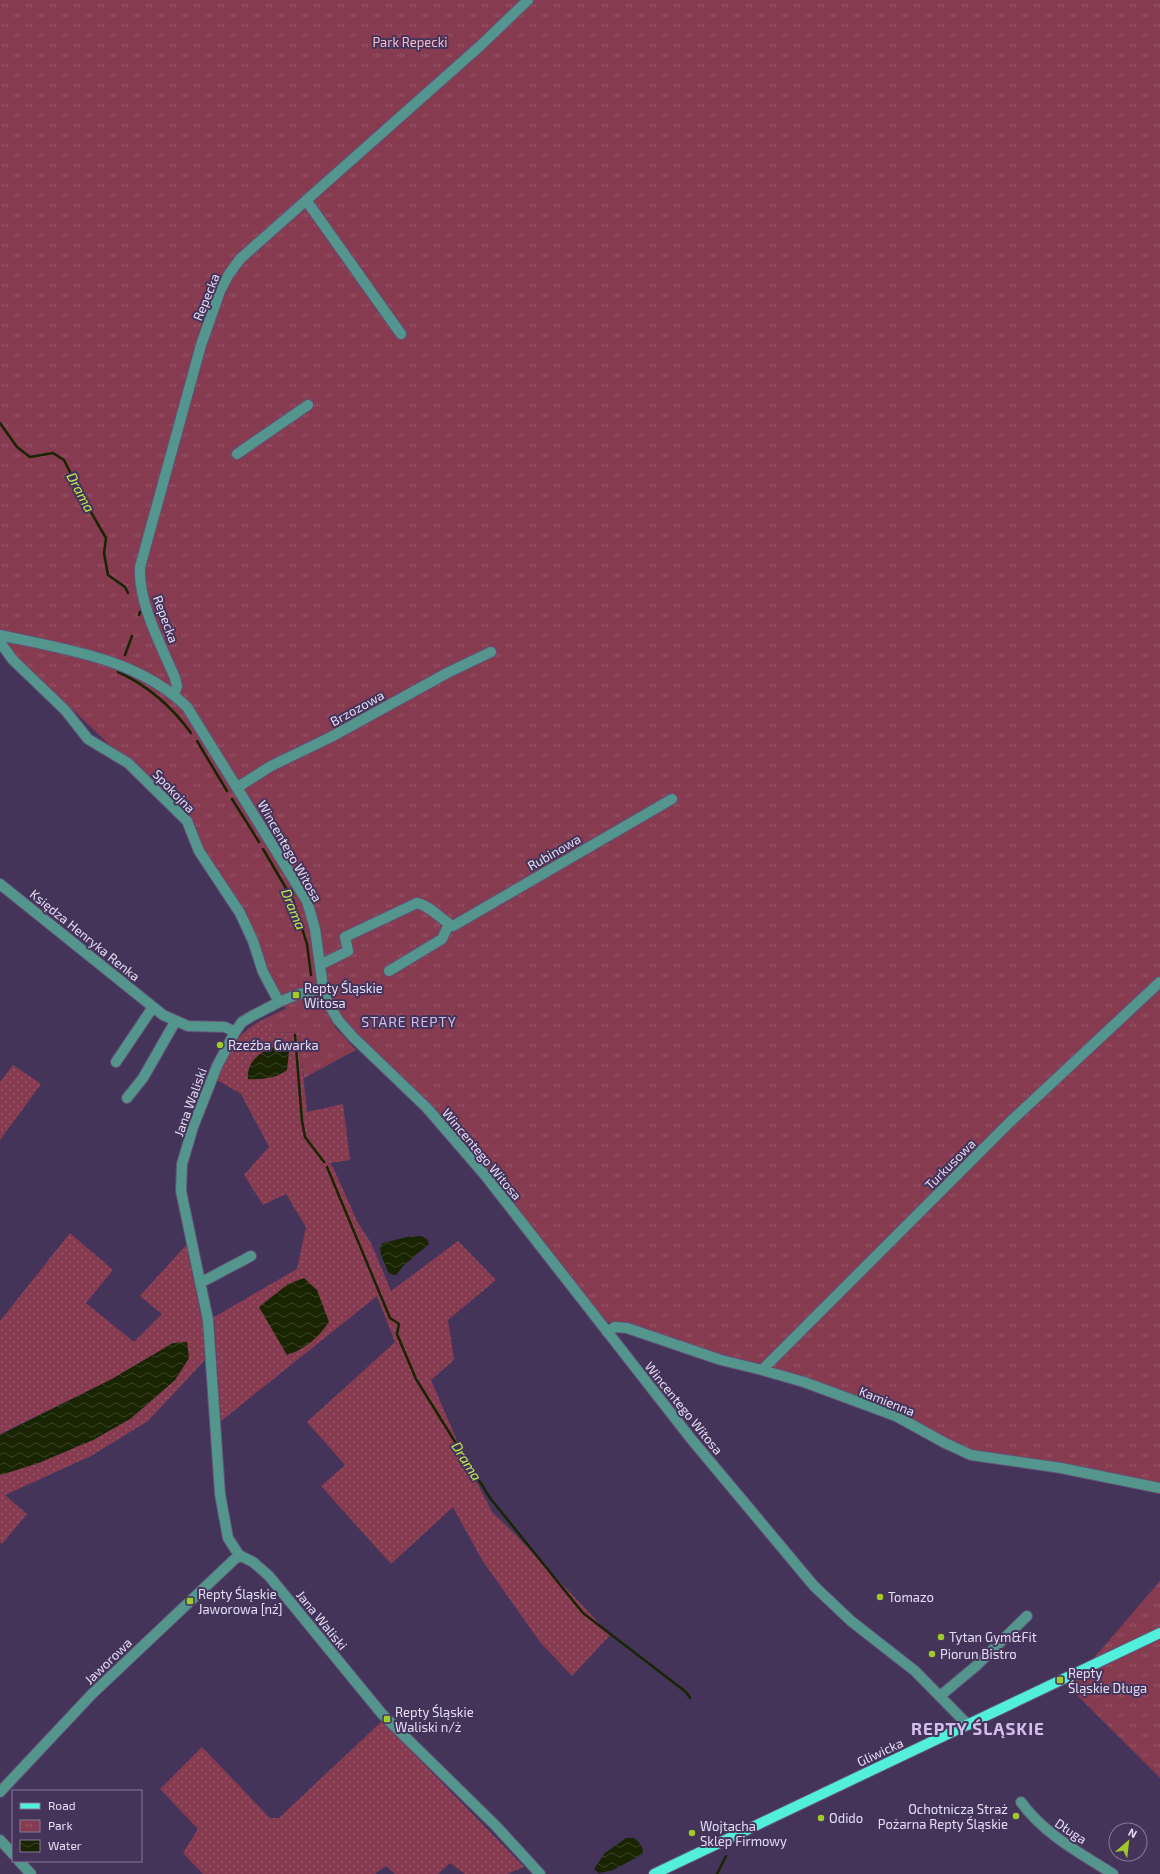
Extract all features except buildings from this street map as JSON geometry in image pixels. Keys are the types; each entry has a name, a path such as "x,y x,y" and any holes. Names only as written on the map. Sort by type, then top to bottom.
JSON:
{"main road":[{"name":"Gliwicka","path":"654,1874 1160,1633"}],"street":[{"name":"Repecka","path":"174,695 177,686 175,678 152,623 140,585 140,567 201,345 220,291 228,274 240,259 480,46 528,0"},
{"path":"306,200 401,334"},
{"path":"237,454 308,405"},
{"name":"Wincentego Witosa","path":"0,636 100,658 130,669 157,683 174,695 187,708 199,724 307,901 315,929 323,988 327,1002 338,1020 353,1037 427,1108 467,1154 692,1440 814,1586 851,1620 915,1671 968,1725"},
{"name":"Spokojna","path":"0,636 2,646 13,660 65,710 88,739 128,763 187,821 199,851 240,913 253,940 263,972 279,1002"},
{"name":"Brzozowa","path":"239,790 241,785 271,766 331,737 448,672 491,652"},
{"name":"Rubinowa","path":"449,924 453,926 672,798"},
{"name":"Księdza Henryka Renka","path":"0,884 153,1007 175,1022 188,1026 225,1027 235,1032"},
{"path":"320,965 348,951 345,937 417,903 424,905 433,911 443,921 449,924 442,939 389,971"},
{"name":"Turkusowa","path":"762,1370 1012,1122 1160,982"},
{"name":"Jana Waliski","path":"323,988 296,995 279,1002 242,1022 217,1066 194,1127 181,1170 181,1191 208,1320 223,1519 228,1538 239,1554 253,1562 269,1576 382,1714 496,1826 540,1874"},
{"path":"116,1062 153,1007"},
{"path":"127,1098 144,1078 175,1022"},
{"path":"200,1282 251,1256"},
{"name":"Kamienna","path":"607,1332 615,1327 627,1328 721,1360 804,1382 896,1416 945,1443 971,1455 1061,1468 1160,1488"},
{"name":"Jaworowa","path":"0,1792 92,1694 239,1554"},
{"path":"940,1696 976,1666 1027,1616"},
{"name":"Długa","path":"1021,1802 1030,1816 1044,1828 1113,1874"},
{"path":"0,1840 12,1853"},
{"path":"20,1862 31,1874"}],"green space":[{"name":"Park Repecki","path":"0,0 1160,0 1160,1494 1118,1481 980,1458 889,1415 605,1321 539,1240 353,1033 333,1025 356,1050 304,1078 299,1033 272,1032 266,1018 287,1008 280,1005 232,902 188,830 143,777 73,710 0,645"},
{"path":"266,1018 272,1032 299,1033 307,1112 343,1104 350,1160 330,1163 357,1221 371,1243 391,1291 458,1241 496,1280 448,1320 454,1360 431,1380 464,1457 492,1512 515,1534 610,1635 572,1676 540,1642 482,1560 453,1507 391,1564 321,1486 345,1465 307,1422 395,1342 377,1296 221,1421 214,1317 297,1269 306,1227 286,1194 263,1205 244,1175 269,1147 241,1094 217,1080 229,1051 234,1043 256,1023"},
{"path":"324,1026 329,1055 310,1058 304,1030"},
{"path":"13,1065 41,1084 0,1140 0,1082"},
{"path":"70,1233 113,1270 86,1303 134,1342 162,1314 140,1296 186,1245 203,1326 205,1360 148,1421 91,1456 5,1495 27,1514 2,1544 0,1542 0,1475 41,1462 93,1440 130,1419 175,1380 189,1358 173,1343 112,1379 0,1434 0,1321"},
{"path":"1160,1581 1160,1778 1069,1687"},
{"path":"382,1721 524,1867 507,1874 465,1874 450,1863 438,1874 395,1874 386,1866 375,1874 203,1874 183,1853 198,1829 160,1789 202,1747 270,1818 279,1818"}],"water":[{"path":"279,1046 285,1047 289,1052 287,1070 279,1075 269,1078 248,1079 248,1073 253,1061 267,1050"},
{"path":"421,1236 427,1239 429,1244 404,1265 396,1275 389,1274 381,1255 380,1248 383,1243 407,1237"},
{"path":"304,1278 317,1290 329,1322 321,1333 311,1342 299,1350 287,1355 259,1307 288,1284"},
{"path":"187,1342 189,1358 175,1380 130,1419 93,1440 36,1464 0,1475 0,1435 112,1379 173,1343"},
{"path":"626,1838 634,1838 638,1841 642,1847 643,1854 613,1870 599,1873 594,1869 605,1853"}],"waterway":[{"name":"Drama","path":"0,423 17,447 30,457 53,453 64,460 85,502 106,538 104,553 108,575 125,587 128,593"},
{"name":"Drama","path":"125,655 132,636"},
{"name":"Drama","path":"118,672 140,684 159,698 176,714 191,733"},
{"name":"Drama","path":"197,741 227,791"},
{"name":"Drama","path":"232,799 259,842"},
{"name":"Drama","path":"263,849 293,900 307,944 311,975"},
{"name":"Drama","path":"295,1035 302,1121 305,1137 324,1162"},
{"name":"Drama","path":"327,1167 390,1318 399,1324 397,1334 416,1379 490,1498 583,1613 686,1692 690,1698"},
{"name":"Drama","path":"717,1874 726,1856"}],"place":[{"name":"Repty Śląskie Witosa","path":"296,995"},
{"name":"Rzeźba Gwarka","path":"220,1045"},
{"name":"Tomazo","path":"880,1597"},
{"name":"Repty Śląskie Jaworowa [nż]","path":"190,1601"},
{"name":"Tytan Gym&Fit","path":"941,1637"},
{"name":"Piorun Bistro","path":"932,1654"},
{"name":"Repty Śląskie Długa","path":"1060,1680"},
{"name":"Repty Śląskie Waliski n/ż","path":"387,1719"},
{"name":"Ochotnicza Straż Pożarna Repty Śląskie","path":"1016,1816"},
{"name":"Odido","path":"821,1818"},
{"name":"Wojtacha Sklep Firmowy","path":"692,1833"}],"district":[{"name":"STARE REPTY","path":"409,1021"},
{"name":"REPTY ŚLĄSKIE","path":"978,1728"}]}
